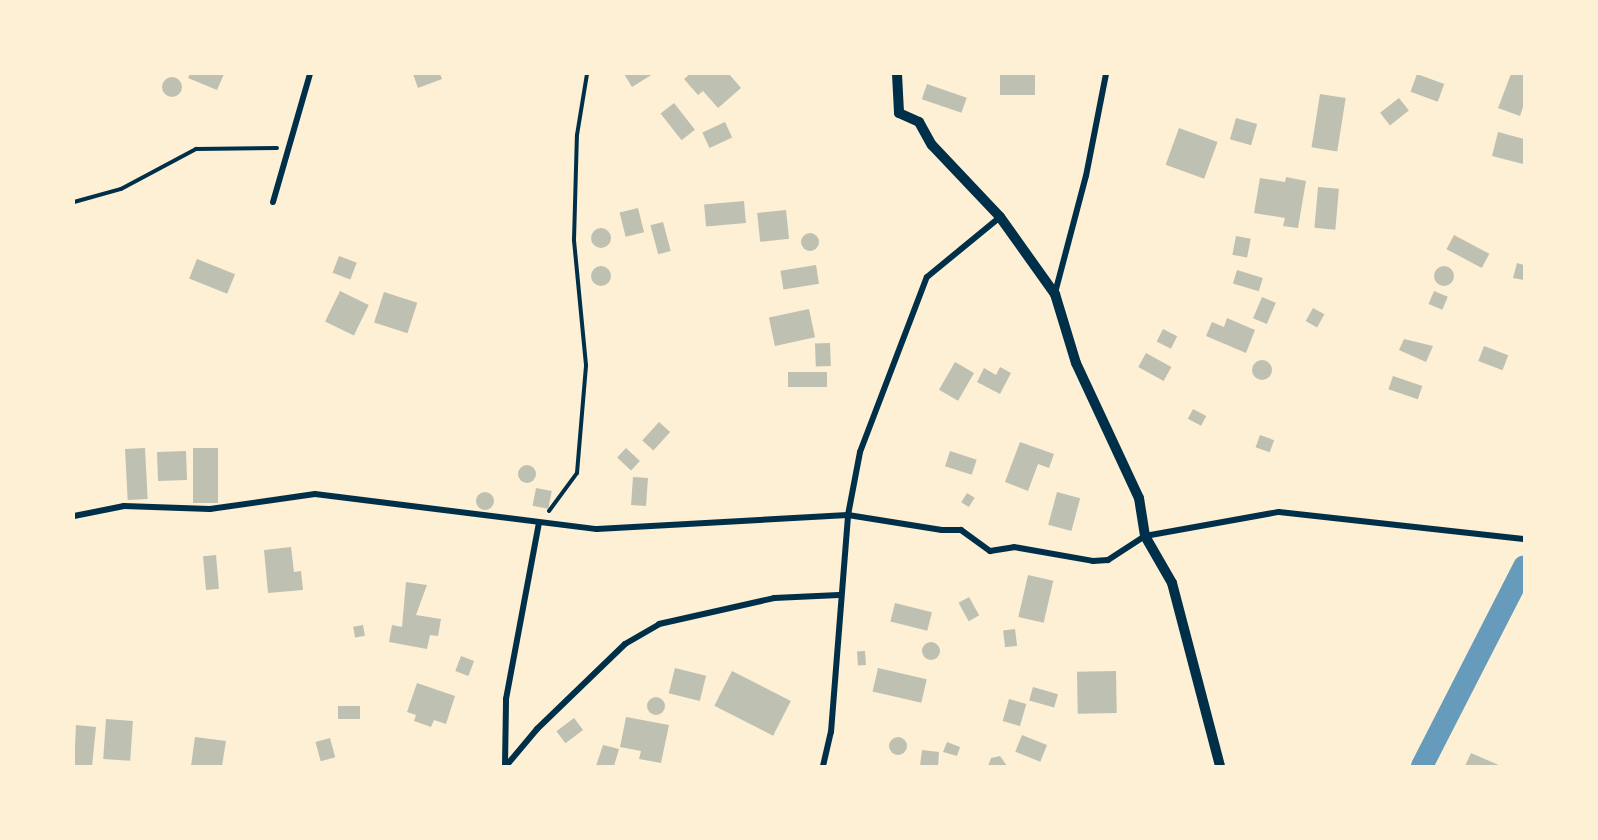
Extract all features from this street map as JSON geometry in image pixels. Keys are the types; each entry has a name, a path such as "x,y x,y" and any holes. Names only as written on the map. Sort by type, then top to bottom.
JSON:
{"street":[{"path":"273,202 286,148 310,74"},
{"path":"897,74 899,113 919,122 932,145 1000,217 1055,294 1076,363 1139,498 1145,536 1172,583 1220,766"},
{"path":"1055,294 1086,176 1106,74"},
{"path":"823,766 831,732 839,595 848,516 860,453 927,277 1000,217"},
{"path":"74,516 124,506 210,509 315,494 597,529 848,516 961,530 990,551 1014,547 1093,561 1108,560 1145,536 1279,512 1524,539"},
{"path":"505,766 506,699 539,523"},
{"path":"505,766 537,729 625,645 659,624 774,598 839,595"}],"path":[{"path":"539,523 577,473 586,365 574,240 577,135 587,74"},
{"path":"74,202 121,189 196,149 286,148"}],"building":[{"path":"190,74 224,74 217,90 188,78"},
{"path":"413,74 440,74 442,79 418,88"},
{"path":"624,74 653,74 632,87"},
{"path":"690,74 729,74 741,88 718,108 703,91 698,95 684,79"},
{"path":"1000,74 1035,74 1035,95 1000,95"},
{"path":"1417,74 1444,84 1438,102 1411,92"},
{"path":"1511,74 1524,74 1524,104 1520,116 1498,108"},
{"path":"172,77 179,80 182,87 179,94 172,97 165,94 162,87 165,80"},
{"path":"927,84 967,98 962,113 922,99"},
{"path":"1320,94 1346,98 1337,151 1312,147"},
{"path":"1399,98 1409,111 1390,125 1380,113"},
{"path":"674,103 695,130 682,140 661,113"},
{"path":"1236,118 1257,124 1251,145 1230,139"},
{"path":"725,122 732,137 710,148 702,133"},
{"path":"1179,128 1218,142 1204,179 1166,165"},
{"path":"1498,132 1524,139 1523,164 1492,156"},
{"path":"1286,177 1306,181 1298,228 1283,226 1285,218 1254,213 1260,178 1285,182"},
{"path":"1318,187 1339,189 1335,230 1314,228"},
{"path":"744,201 746,223 706,226 704,204"},
{"path":"638,208 644,232 626,237 620,213"},
{"path":"786,210 789,239 760,242 757,213"},
{"path":"663,222 671,251 658,254 650,225"},
{"path":"601,228 608,231 611,238 608,245 601,248 594,245 591,238 594,231"},
{"path":"806,233 814,233 819,238 817,249 806,251 801,246 801,238"},
{"path":"1454,235 1489,254 1482,268 1446,249"},
{"path":"1236,236 1251,239 1247,258 1232,255"},
{"path":"339,256 357,263 350,280 333,273"},
{"path":"197,259 235,274 227,294 189,278"},
{"path":"1517,263 1524,265 1524,280 1513,278"},
{"path":"816,265 819,284 783,289 780,271"},
{"path":"601,266 608,269 611,276 608,283 601,286 594,283 591,276 594,269"},
{"path":"1444,266 1451,269 1454,276 1451,283 1444,286 1437,283 1434,276 1437,269"},
{"path":"1237,270 1263,278 1259,291 1233,283"},
{"path":"340,291 369,305 354,336 325,322"},
{"path":"1434,291 1448,297 1442,310 1429,304"},
{"path":"384,292 417,303 407,333 374,322"},
{"path":"1262,297 1276,303 1267,324 1253,318"},
{"path":"1313,308 1324,314 1317,327 1306,321"},
{"path":"809,309 815,337 775,346 769,318"},
{"path":"1227,318 1255,330 1246,353 1206,336 1212,322 1224,327"},
{"path":"1163,329 1177,336 1171,349 1157,341"},
{"path":"1404,339 1433,346 1426,362 1399,350"},
{"path":"830,343 831,366 816,367 815,344"},
{"path":"1484,346 1508,355 1503,370 1478,361"},
{"path":"1146,353 1171,367 1164,381 1138,367"},
{"path":"1262,360 1269,363 1272,370 1269,377 1262,380 1255,377 1252,370 1255,363"},
{"path":"955,362 974,373 958,401 939,390"},
{"path":"1000,367 1011,373 1000,394 977,382 984,368 996,375"},
{"path":"788,372 827,372 827,387 788,387"},
{"path":"1393,376 1422,386 1418,399 1388,389"},
{"path":"1193,409 1206,416 1201,426 1188,419"},
{"path":"659,422 670,432 653,451 642,441"},
{"path":"1260,435 1274,440 1270,452 1256,447"},
{"path":"1020,442 1054,454 1049,468 1038,464 1028,491 1005,482"},
{"path":"145,448 148,499 128,500 125,449"},
{"path":"193,448 218,448 218,503 193,503"},
{"path":"626,448 640,461 631,470 617,458"},
{"path":"186,451 187,480 158,481 157,452"},
{"path":"950,451 977,460 972,475 945,466"},
{"path":"523,465 531,465 536,470 534,481 523,483 518,478 518,470"},
{"path":"633,477 648,478 646,506 631,505"},
{"path":"536,488 552,491 548,509 533,506"},
{"path":"481,492 489,492 494,497 492,508 481,510 476,505 476,497"},
{"path":"1057,492 1080,498 1071,531 1048,525"},
{"path":"967,493 975,498 969,507 961,502"},
{"path":"291,547 294,572 301,571 303,590 268,593 264,550"},
{"path":"216,555 219,589 206,590 203,556"},
{"path":"1028,575 1053,581 1044,623 1018,617"},
{"path":"406,582 427,585 416,615 441,619 438,636 430,635 427,649 389,642 392,625 402,627"},
{"path":"969,597 979,615 969,621 959,603"},
{"path":"895,603 932,612 927,631 890,621"},
{"path":"363,625 365,636 355,638 353,627"},
{"path":"1015,629 1017,646 1005,647 1003,630"},
{"path":"927,642 935,642 940,647 938,658 927,660 922,655 922,647"},
{"path":"865,651 866,665 858,666 857,652"},
{"path":"461,656 474,661 468,676 455,671"},
{"path":"675,668 706,676 700,701 669,693"},
{"path":"878,668 927,679 921,703 873,691"},
{"path":"732,671 791,701 773,736 714,706"},
{"path":"1116,671 1117,713 1078,714 1077,672"},
{"path":"417,683 455,696 446,724 434,720 431,727 414,721 416,715 407,712"},
{"path":"1033,687 1058,694 1054,708 1029,700"},
{"path":"652,697 660,697 665,702 663,713 652,715 647,710 647,702"},
{"path":"1009,699 1026,704 1020,726 1003,721"},
{"path":"338,706 360,706 360,719 338,719"},
{"path":"626,717 669,725 661,763 639,759 641,751 620,747"},
{"path":"574,718 583,730 565,743 556,731"},
{"path":"106,719 133,721 130,761 103,759"},
{"path":"76,725 96,727 92,766 74,766"},
{"path":"1022,735 1047,745 1040,762 1015,752"},
{"path":"195,737 226,741 222,766 191,766"},
{"path":"894,737 902,737 907,742 905,753 894,755 889,750 889,742"},
{"path":"330,738 335,757 321,761 316,742"},
{"path":"947,742 960,747 957,756 943,752"},
{"path":"603,745 619,749 614,766 596,766"},
{"path":"922,750 939,752 938,766 920,766"},
{"path":"1471,753 1501,766 1465,766"},
{"path":"1000,756 1007,766 988,766 991,758"}],"waterway":[{"path":"1422,766 1524,567"}]}
